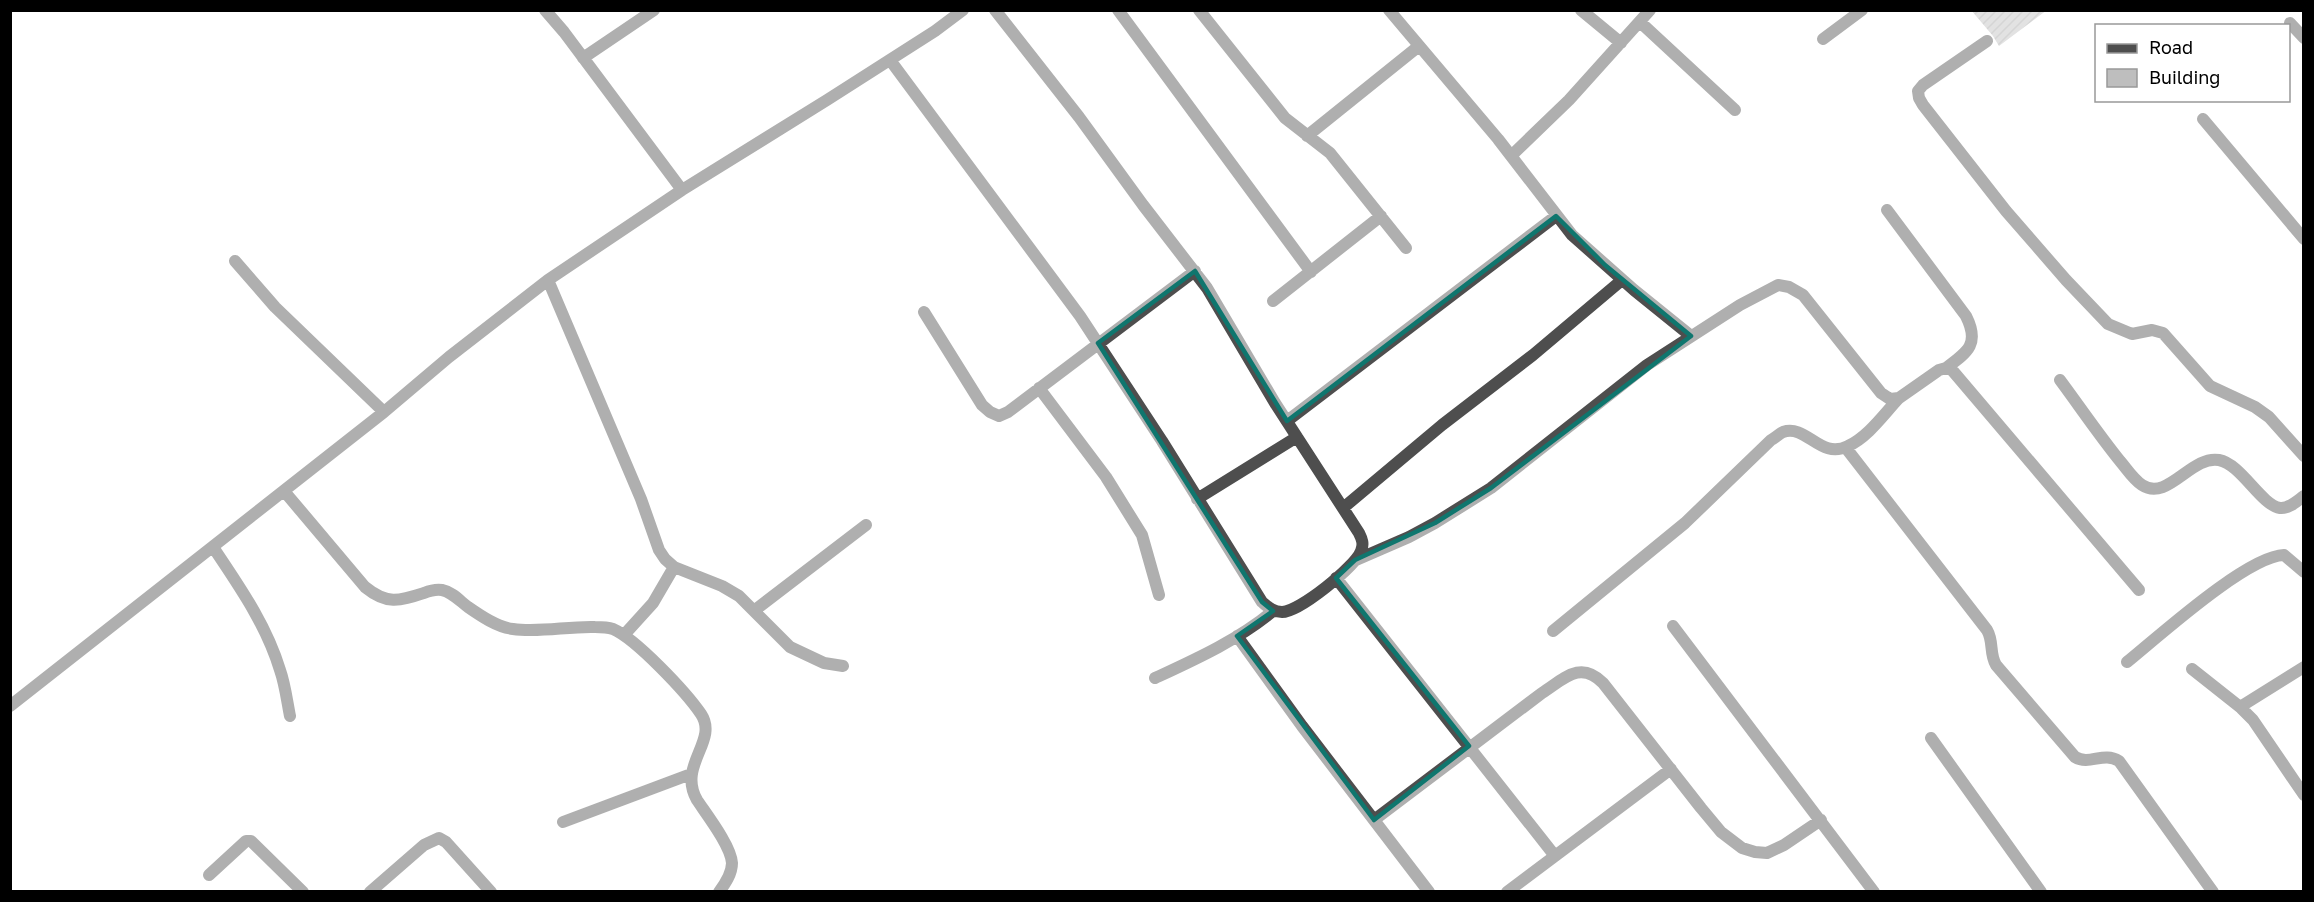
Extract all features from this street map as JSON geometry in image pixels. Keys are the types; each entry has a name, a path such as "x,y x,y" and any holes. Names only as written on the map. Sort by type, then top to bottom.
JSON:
{"street":[{"path":"545,10 682,190"},
{"path":"583,58 654,10"},
{"path":"10,706 548,280 682,190 890,60 963,10"},
{"path":"890,60 1098,343 1253,590 1273,611 1284,613 1299,606 1336,578 1355,560 1361,552 1363,542 1195,271 1143,205 1067,101 995,10"},
{"path":"1118,10 1311,272"},
{"path":"1199,10 1285,118 1330,153 1406,248"},
{"path":"1389,10 1572,235 1622,280 1691,336"},
{"path":"1581,10 1621,44"},
{"path":"1510,156 1569,100 1650,10"},
{"path":"1823,39 1863,10"},
{"path":"1640,22 1736,110"},
{"path":"2290,23 2304,38"},
{"path":"1987,41 1923,85 1918,91 1918,98 1923,105 2006,212 2108,324 2132,334 2152,330 2163,333 2210,386 2255,407 2269,417 2304,456"},
{"path":"1307,136 1419,46"},
{"path":"2203,119 2302,234"},
{"path":"1553,631 1685,523 1771,440 1783,432 1795,431 1829,450 1846,448 1858,440 1899,398 1962,357 1970,347 1973,338 1972,328 1966,316 1887,210"},
{"path":"1274,301 1381,216"},
{"path":"1287,421 1556,216"},
{"path":"236,261 275,307 384,412"},
{"path":"924,312 982,405 999,416 1008,412 1195,271"},
{"path":"548,280 636,489 659,550 665,559 674,567 722,586 739,596 790,647 824,663 843,666"},
{"path":"1343,508 1622,280"},
{"path":"1355,560 1409,537 1491,488 1602,399 1691,336 1778,285 1789,287 1803,295 1816,308 1881,393 1890,399 1899,398"},
{"path":"1946,368 1959,377 2051,489 2139,590"},
{"path":"2060,380 2110,449 2142,485 2152,489 2161,488 2210,459 2222,460 2234,467 2278,508 2287,507 2304,496"},
{"path":"1039,388 1084,446 1127,508 1142,535 1159,595"},
{"path":"1197,499 1297,437"},
{"path":"1846,448 1992,637 1990,651 1996,665 2074,757 2087,761 2102,756 2112,756 2119,760 2213,891"},
{"path":"284,491 365,587 387,601 431,590 442,590 486,618 513,629 596,627 611,628 624,635 673,681 703,716 706,728 691,774 691,784 695,796 730,853 732,864 729,876 719,891"},
{"path":"755,610 866,525"},
{"path":"213,547 257,614 269,640 281,671 290,716"},
{"path":"2127,662 2208,596 2229,581 2267,560 2277,555 2284,555 2304,572"},
{"path":"624,635 653,603 674,567"},
{"path":"1336,578 1555,856"},
{"path":"1155,678 1204,655 1257,625 1273,611"},
{"path":"1673,626 1874,891"},
{"path":"1237,636 1302,726 1429,891"},
{"path":"2240,707 2304,667"},
{"path":"2192,669 2240,707 2263,733 2304,795"},
{"path":"1374,820 1542,693 1567,676 1582,671 1594,674 1603,683 1721,832 1742,848 1767,853 1784,845 1821,820"},
{"path":"1931,738 2042,891"},
{"path":"1507,891 1671,769"},
{"path":"563,822 691,774"},
{"path":"370,891 424,845 439,838 446,842 491,891"},
{"path":"209,876 246,841 251,842 303,891"}],"highlighted area":[{"path":"1556,216 1605,265 1691,336 1491,488 1435,523 1355,560 1336,578 1469,746 1374,820 1237,636 1273,611 1262,602 1098,343 1195,271 1287,421"}],"building":[{"path":"1971,10 2047,10 1999,46"}]}
